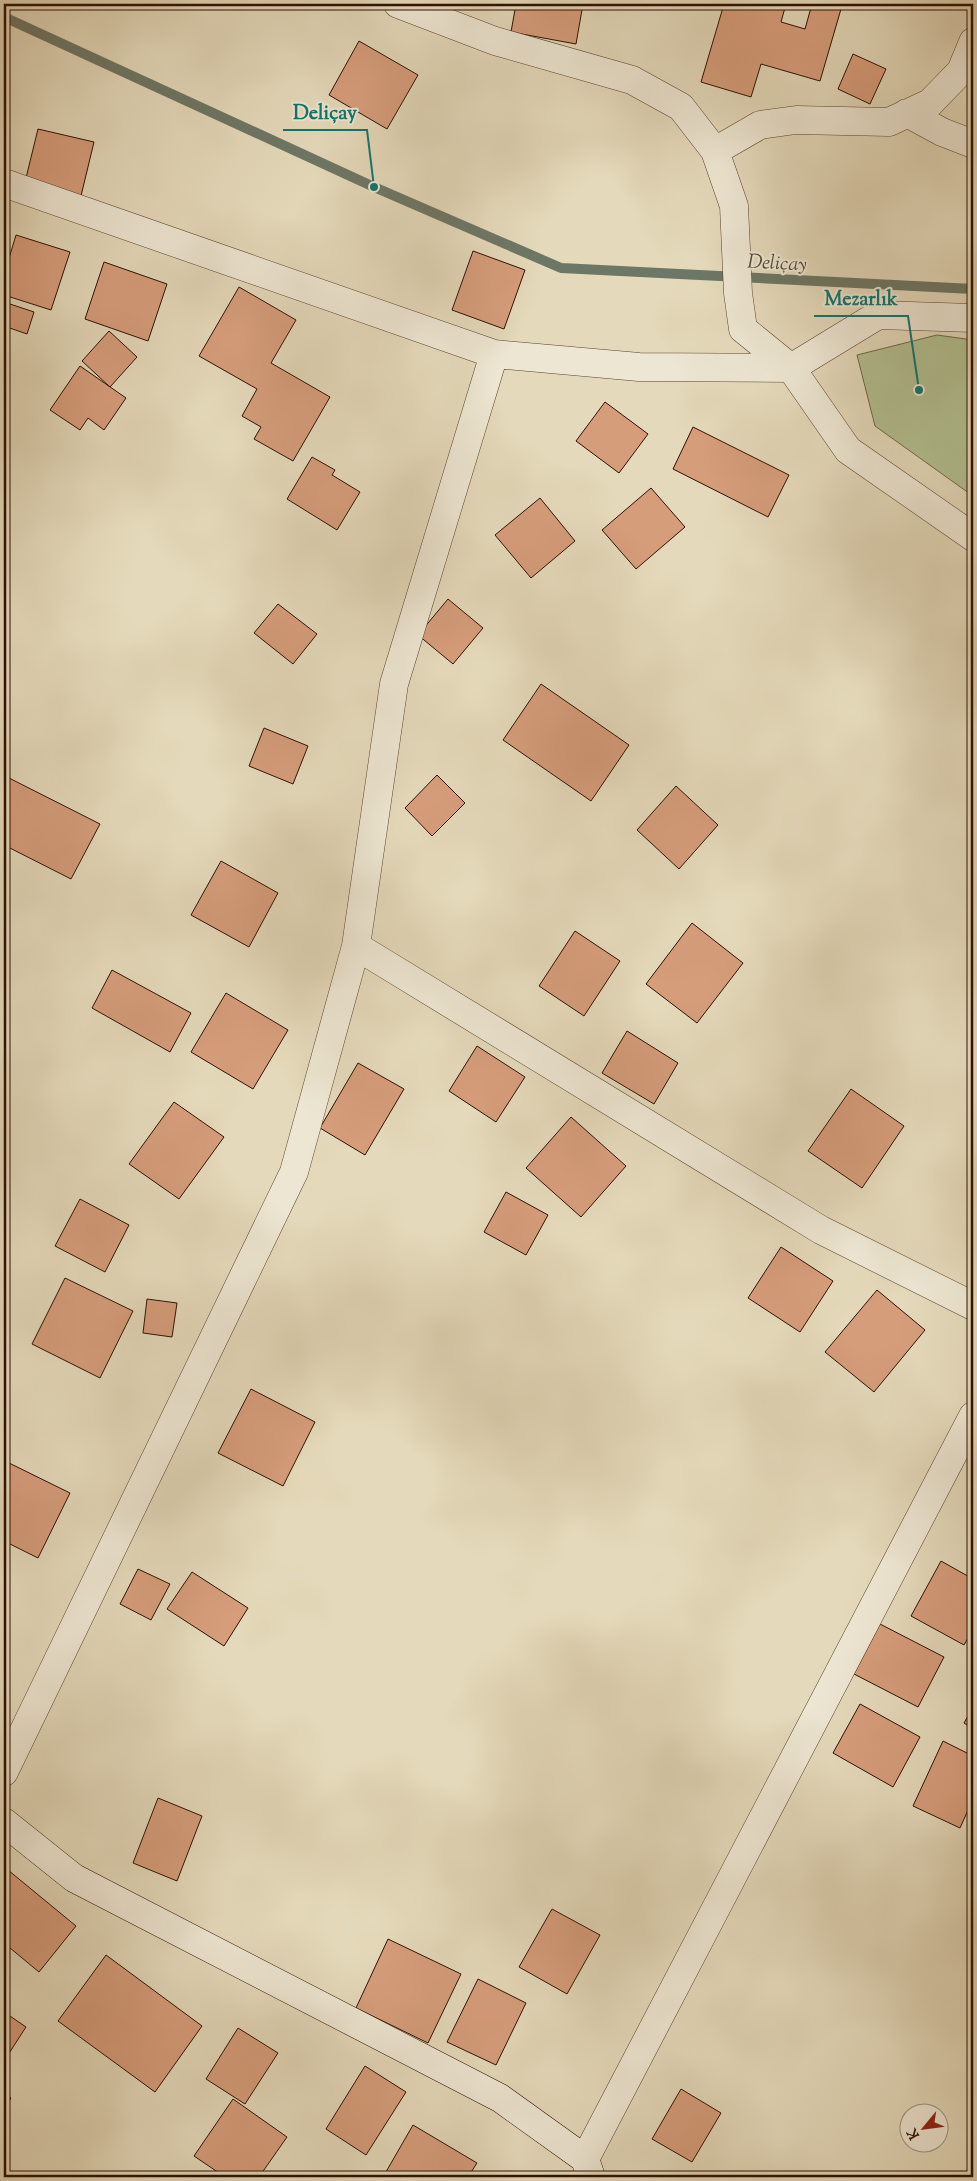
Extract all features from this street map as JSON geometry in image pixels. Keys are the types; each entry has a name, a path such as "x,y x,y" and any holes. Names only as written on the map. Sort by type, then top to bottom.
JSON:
{"street":[{"path":"398,4 495,41 632,80 681,108 715,151 734,206 738,293 743,329 791,368 848,450 973,537"},
{"path":"715,151 760,125 796,120 889,122 908,114 930,103 961,71 973,42"},
{"path":"908,114 942,132 973,144"},
{"path":"4,183 494,354 639,367 791,368 878,315 973,318"},
{"path":"4,1772 294,1172 356,946 394,684 494,354"},
{"path":"356,946 821,1230 973,1306"},
{"path":"4,1822 74,1878 500,2098 588,2168 973,1416"}],"green space":[{"path":"937,335 973,340 973,496 875,426 857,355"}],"building":[{"path":"516,4 583,4 576,44 511,32"},
{"path":"724,4 786,4 781,22 805,29 812,4 823,4 841,9 820,81 761,64 751,97 701,82"},
{"path":"359,41 418,75 387,129 329,95"},
{"path":"853,54 886,69 870,104 838,89"},
{"path":"973,80 973,96 969,94"},
{"path":"38,129 94,142 80,200 24,186"},
{"path":"16,235 70,252 51,310 4,295 4,275"},
{"path":"473,251 525,270 504,329 452,310"},
{"path":"104,262 167,284 148,341 85,319"},
{"path":"239,287 296,320 271,363 330,397 293,461 254,439 261,427 242,416 257,389 199,356"},
{"path":"7,303 34,312 27,334 4,326 4,313"},
{"path":"109,331 137,357 110,387 82,361"},
{"path":"80,366 126,398 104,430 88,418 80,430 50,410"},
{"path":"605,402 648,434 619,473 576,441"},
{"path":"693,427 789,475 768,517 673,469"},
{"path":"312,457 335,470 332,475 360,492 337,530 287,499"},
{"path":"651,488 685,527 636,569 602,530"},
{"path":"540,498 575,541 531,578 495,535"},
{"path":"448,599 483,628 453,664 418,635"},
{"path":"278,604 317,634 293,664 254,633"},
{"path":"541,684 629,745 591,801 503,740"},
{"path":"264,728 308,746 293,784 249,766"},
{"path":"437,775 465,803 432,836 405,808"},
{"path":"9,778 100,824 71,879 4,845 4,788"},
{"path":"676,786 718,825 679,869 637,830"},
{"path":"221,861 278,893 249,947 191,915"},
{"path":"692,923 743,963 697,1023 646,984"},
{"path":"575,931 620,961 584,1016 539,986"},
{"path":"112,970 191,1013 170,1052 92,1008"},
{"path":"226,993 288,1030 253,1089 191,1052"},
{"path":"627,1031 678,1063 654,1104 602,1073"},
{"path":"477,1046 525,1077 496,1122 449,1091"},
{"path":"358,1063 404,1089 365,1155 320,1128"},
{"path":"851,1089 904,1126 862,1188 808,1151"},
{"path":"174,1102 224,1137 179,1199 129,1164"},
{"path":"571,1117 626,1166 581,1217 526,1168"},
{"path":"506,1192 548,1215 526,1255 484,1232"},
{"path":"80,1199 129,1225 105,1272 55,1246"},
{"path":"781,1247 833,1281 800,1332 748,1298"},
{"path":"65,1278 133,1311 100,1378 32,1344"},
{"path":"877,1290 925,1330 874,1392 825,1352"},
{"path":"147,1299 177,1303 172,1337 143,1333"},
{"path":"251,1389 315,1422 283,1486 218,1453"},
{"path":"7,1462 70,1493 38,1558 4,1541 4,1469"},
{"path":"941,1561 973,1579 973,1629 964,1645 911,1616"},
{"path":"138,1569 170,1584 151,1620 120,1604"},
{"path":"192,1572 248,1608 224,1646 167,1609"},
{"path":"880,1624 944,1657 918,1707 854,1674"},
{"path":"860,1704 920,1737 893,1787 833,1753"},
{"path":"973,1707 973,1729 964,1723"},
{"path":"943,1741 973,1756 973,1799 960,1828 913,1806"},
{"path":"158,1798 202,1816 177,1881 133,1863"},
{"path":"8,1870 76,1926 39,1972 4,1943 4,1875"},
{"path":"552,1909 600,1935 567,1994 519,1967"},
{"path":"388,1939 461,1974 428,2043 356,2008"},
{"path":"106,1955 202,2026 155,2092 58,2021"},
{"path":"478,1979 526,2003 496,2065 447,2042"},
{"path":"4,2012 26,2027 4,2061"},
{"path":"238,2028 278,2053 245,2104 206,2079"},
{"path":"365,2066 406,2092 366,2155 326,2129"},
{"path":"681,2089 721,2113 692,2162 652,2139"},
{"path":"4,2093 11,2098 4,2109"},
{"path":"233,2099 287,2137 259,2177 225,2177 194,2156"},
{"path":"413,2125 477,2163 468,2177 383,2177"}],"waterway":[{"name":"Deliçay","path":"4,17 374,187 561,268 973,289"}],"place":[{"name":"Deliçay","path":"374,187"},
{"name":"Mezarlık","path":"919,390"}]}
